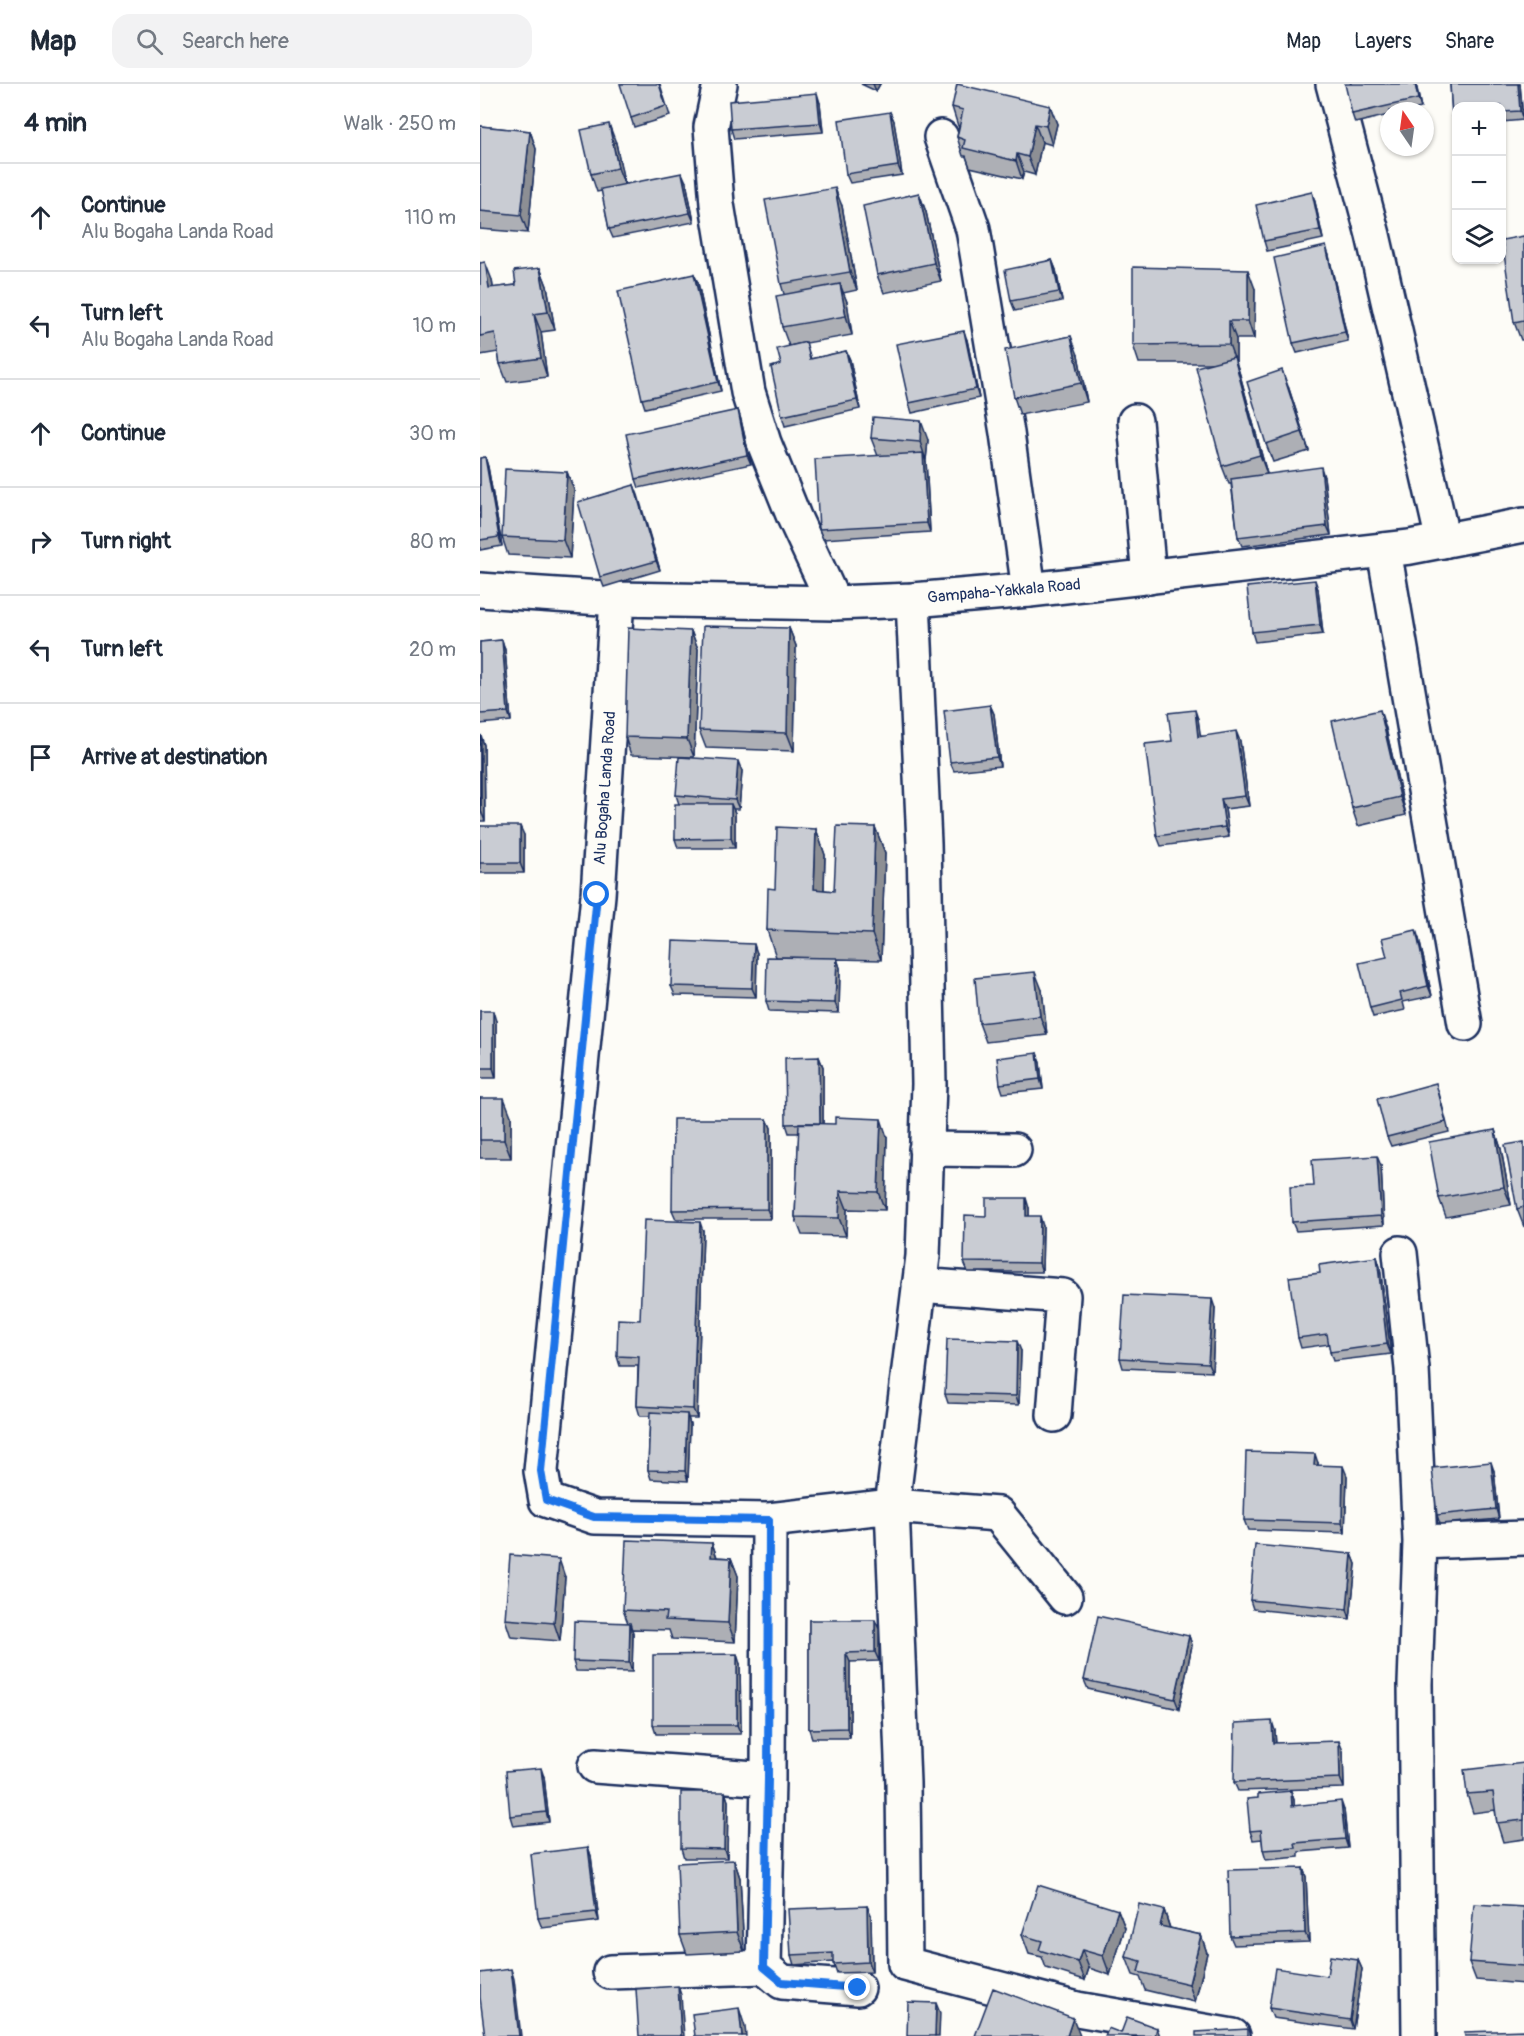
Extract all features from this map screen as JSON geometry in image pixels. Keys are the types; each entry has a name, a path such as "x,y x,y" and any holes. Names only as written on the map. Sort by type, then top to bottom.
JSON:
{"main road":[{"path":"720,84 711,127 717,204 748,392 764,443 794,517 834,603"},
{"path":"1333,84 1372,235 1443,541"},
{"path":"941,138 973,229 1007,433 1029,590"},
{"path":"1135,421 1149,577"},
{"name":"Gampaha-Yakkala Road","path":"480,591 617,598 834,603 913,600 1029,590 1384,550 1524,525"},
{"path":"1384,550 1465,1024"},
{"name":"Alu Bogaha Landa Road","path":"617,598 597,895 541,1471 546,1500 594,1517 769,1520"},
{"path":"913,600 924,843 929,1084 923,1256 892,1506 903,1783 905,1964 1077,2009 1233,2036"},
{"path":"926,1149 1014,1150"},
{"path":"1401,1253 1412,1369 1420,1542 1415,1684 1419,2036"},
{"path":"919,1285 1063,1296 1054,1415"},
{"path":"764,1967 768,1779 769,1520 892,1506 998,1514 1065,1597"},
{"path":"1420,1542 1524,1538"},
{"path":"595,1767 768,1779"},
{"path":"610,1972 764,1967 782,1982 858,1988"}],"building":[{"path":"620,84 659,84 666,106 631,118"},
{"path":"957,84 1050,106 1046,126 1035,124 1028,157 1017,154 1016,161 963,148 965,140 957,137 963,110 952,107"},
{"path":"1345,84 1415,84 1418,99 1405,102 1380,102 1380,108 1352,114"},
{"path":"1450,84 1518,84 1520,111 1506,112 1506,102 1452,102 1452,115"},
{"path":"817,93 820,123 731,129 729,101"},
{"path":"890,112 898,166 846,174 839,120"},
{"path":"609,124 618,168 591,174 581,130"},
{"path":"480,126 530,131 521,215 480,211"},
{"path":"682,173 690,213 609,229 601,189"},
{"path":"835,188 850,272 781,284 765,200"},
{"path":"1312,192 1320,230 1264,241 1256,205"},
{"path":"919,193 934,263 877,275 863,206"},
{"path":"1524,236 1524,320 1514,322 1506,264 1506,239"},
{"path":"1326,246 1345,332 1293,343 1274,258"},
{"path":"1052,260 1059,292 1011,301 1005,270"},
{"path":"485,262 489,288 516,285 514,271 540,268 548,312 534,314 541,358 500,364 495,333 480,336 480,263"},
{"path":"1133,267 1248,270 1248,321 1229,321 1229,344 1133,345"},
{"path":"694,274 718,382 642,399 618,291"},
{"path":"840,284 846,316 782,327 776,296"},
{"path":"964,331 976,389 909,403 896,344"},
{"path":"1071,336 1081,383 1014,397 1005,350"},
{"path":"806,342 810,359 846,351 857,400 782,416 771,367 781,364 777,349"},
{"path":"1234,357 1260,455 1222,466 1196,367"},
{"path":"1282,370 1302,432 1266,444 1247,382"},
{"path":"738,410 747,455 636,479 626,434"},
{"path":"873,417 921,421 920,442 871,438"},
{"path":"923,453 927,523 819,529 815,459"},
{"path":"485,457 499,537 480,540 480,458"},
{"path":"1321,467 1327,526 1238,537 1231,479"},
{"path":"505,469 567,472 563,540 502,537"},
{"path":"634,485 656,561 600,577 578,502"},
{"path":"1315,580 1320,625 1252,632 1247,587"},
{"path":"703,626 789,628 787,733 699,730"},
{"path":"628,628 691,631 687,739 625,737"},
{"path":"502,640 508,712 480,714 480,642"},
{"path":"990,705 997,757 950,762 944,711"},
{"path":"1195,710 1198,737 1236,731 1245,796 1221,799 1225,827 1157,836 1145,744 1172,741 1168,713"},
{"path":"1380,710 1400,797 1352,808 1332,721"},
{"path":"480,735 481,811 480,811"},
{"path":"679,757 738,761 735,800 676,795"},
{"path":"675,804 731,804 731,838 675,839"},
{"path":"480,826 520,826 520,863 480,863"},
{"path":"837,826 875,827 872,934 767,930 768,888 775,889 777,827 816,829 814,889 834,891"},
{"path":"1416,930 1428,986 1400,993 1402,1000 1370,1008 1359,963 1387,957 1382,938"},
{"path":"673,941 754,944 752,988 671,986"},
{"path":"767,957 837,958 835,1003 766,1001"},
{"path":"1035,972 1040,1016 979,1023 975,978"},
{"path":"480,1011 493,1011 493,1068 480,1068"},
{"path":"1037,1053 1040,1079 1000,1084 997,1058"},
{"path":"819,1057 820,1123 786,1124 785,1058"},
{"path":"1436,1083 1446,1122 1387,1137 1377,1099"},
{"path":"480,1098 504,1098 504,1140 480,1140"},
{"path":"835,1117 881,1119 878,1192 840,1191 839,1218 795,1217 799,1123 835,1124"},
{"path":"673,1119 767,1119 767,1209 672,1210"},
{"path":"1495,1130 1504,1187 1439,1198 1429,1142"},
{"path":"1524,1142 1524,1207 1517,1209 1505,1145"},
{"path":"1377,1156 1381,1216 1292,1222 1290,1187 1314,1186 1312,1160"},
{"path":"986,1198 1026,1198 1026,1216 1040,1216 1039,1263 964,1262 965,1215 986,1216"},
{"path":"644,1220 700,1222 693,1409 637,1406 639,1357 617,1356 618,1319 640,1320"},
{"path":"1377,1257 1387,1344 1330,1352 1327,1334 1298,1338 1289,1277 1320,1273 1319,1265"},
{"path":"1124,1295 1212,1299 1208,1363 1120,1358"},
{"path":"947,1339 1017,1341 1016,1396 945,1394"},
{"path":"650,1412 687,1414 685,1471 648,1470"},
{"path":"1246,1452 1315,1454 1314,1465 1343,1466 1342,1523 1244,1520"},
{"path":"1491,1462 1496,1509 1437,1515 1432,1468"},
{"path":"626,1540 712,1543 711,1557 731,1558 728,1623 665,1620 666,1612 623,1610"},
{"path":"1255,1545 1352,1554 1347,1609 1250,1600"},
{"path":"510,1555 559,1559 554,1623 505,1619"},
{"path":"1098,1616 1189,1636 1175,1699 1084,1680"},
{"path":"809,1620 875,1620 875,1652 846,1653 847,1728 809,1729"},
{"path":"574,1621 630,1623 629,1663 573,1661"},
{"path":"737,1654 737,1725 653,1725 653,1655"},
{"path":"1272,1721 1273,1743 1339,1741 1340,1778 1234,1782 1235,1723"},
{"path":"1524,1763 1524,1820 1497,1823 1493,1792 1467,1794 1464,1770"},
{"path":"541,1768 546,1812 510,1816 506,1771"},
{"path":"1291,1791 1292,1806 1341,1801 1345,1839 1295,1843 1296,1848 1263,1850 1261,1830 1250,1831 1247,1799 1258,1798 1258,1794"},
{"path":"681,1792 725,1792 724,1849 681,1848"},
{"path":"588,1847 596,1912 538,1918 531,1854"},
{"path":"734,1860 737,1932 680,1935 677,1863"},
{"path":"1303,1868 1305,1933 1230,1936 1228,1870"},
{"path":"1038,1885 1118,1910 1103,1956 1082,1950 1078,1962 1039,1950 1042,1941 1022,1935"},
{"path":"1139,1904 1164,1910 1160,1926 1201,1935 1189,1984 1138,1972 1141,1961 1126,1957"},
{"path":"1474,1904 1524,1907 1524,1966 1469,1962"},
{"path":"867,1906 868,1962 833,1964 833,1953 791,1955 788,1909"},
{"path":"1330,1956 1358,1960 1350,2020 1269,2008 1275,1968 1327,1976"},
{"path":"511,1969 519,2036 485,2036 480,1997 480,1973"},
{"path":"678,1986 681,2036 639,2036 636,1989"},
{"path":"993,1988 1073,2018 1067,2036 975,2036"},
{"path":"908,2002 936,2003 935,2036 907,2036"},
{"path":"739,2008 742,2036 695,2036 692,2014"},
{"path":"1127,2017 1157,2028 1155,2036 1105,2036 1108,2028 1121,2033"},
{"path":"1248,2029 1248,2036 1196,2036 1196,2032"},
{"path":"1524,2030 1524,2036 1465,2036 1464,2032"}],"route":[{"path":"597,895 541,1471 546,1500 594,1517 769,1520 768,1779 764,1967 782,1982 858,1988"}]}
